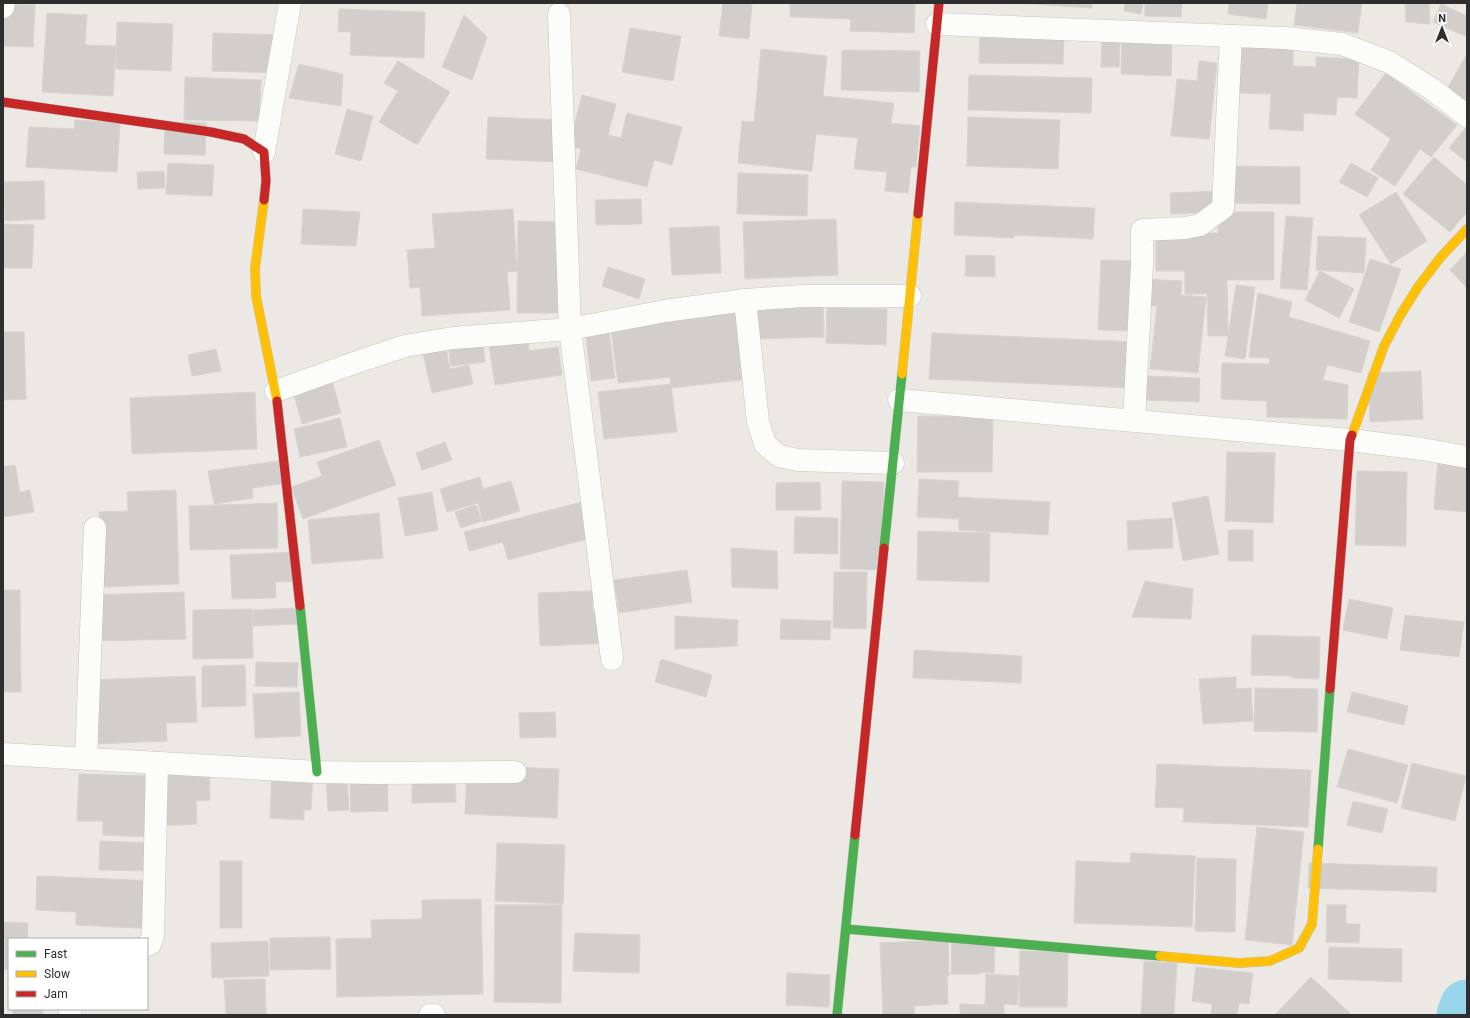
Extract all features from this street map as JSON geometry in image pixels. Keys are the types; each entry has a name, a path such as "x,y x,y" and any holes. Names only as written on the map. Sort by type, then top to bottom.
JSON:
{"street":[{"path":"3,8 4,3"},
{"path":"290,3 264,152 266,180 255,268 256,296 276,391 299,593 316,772"},
{"path":"837,1015 938,13 1231,36 1285,38 1342,44 1389,62 1432,89 1467,116"},
{"path":"560,14 570,329 612,659"},
{"path":"1134,420 1142,265 1142,230 1184,228 1200,225 1222,208 1231,36"},
{"path":"3,102 211,132 244,139 264,152"},
{"path":"846,929 1239,963 1270,961 1299,948 1312,924 1350,440 1384,346 1401,314 1418,287 1467,228"},
{"path":"276,391 405,346 453,338 570,329 665,311 745,300 804,296 910,296"},
{"path":"745,300 758,422 765,444 779,456 798,460 893,463"},
{"path":"899,400 1350,440 1422,449 1467,457"},
{"path":"86,759 95,528"},
{"path":"3,754 316,772 515,772"},
{"path":"148,945 150,944 153,935 157,763"}],"building":[{"path":"723,3 752,3 749,39 719,36"},
{"path":"790,3 915,3 914,33 850,31 851,19 790,17"},
{"path":"1019,3 1092,3 1092,8"},
{"path":"1125,3 1143,3 1141,14 1124,11"},
{"path":"1145,3 1182,3 1181,17 1145,16"},
{"path":"1229,3 1268,3 1266,19 1228,14"},
{"path":"1297,3 1362,3 1358,33 1294,25"},
{"path":"1405,3 1429,3 1430,24 1406,22"},
{"path":"3,4 35,5 33,47 3,46"},
{"path":"1441,4 1467,16 1467,31 1465,36 1433,22"},
{"path":"339,9 425,12 424,58 350,55 351,32 338,32"},
{"path":"47,13 87,15 85,45 116,46 113,96 42,92"},
{"path":"464,15 487,37 472,80 442,67"},
{"path":"117,22 173,24 171,71 116,69"},
{"path":"630,28 681,36 673,81 622,72"},
{"path":"980,28 1064,29 1063,64 979,63"},
{"path":"213,33 285,35 283,73 212,71"},
{"path":"1102,37 1120,37 1119,67 1101,67"},
{"path":"1122,37 1172,39 1171,76 1121,74"},
{"path":"1241,43 1293,46 1293,66 1316,67 1316,57 1359,59 1357,98 1337,97 1336,115 1304,113 1303,131 1269,129 1271,94 1239,93"},
{"path":"761,49 827,56 823,96 894,103 891,123 920,126 916,167 911,167 908,193 885,191 887,172 854,169 858,138 816,134 812,171 738,163 742,121 754,122"},
{"path":"842,50 920,51 919,92 841,90"},
{"path":"1467,54 1467,105 1445,93"},
{"path":"398,61 450,92 417,145 379,122 398,91 384,83"},
{"path":"1199,61 1217,63 1209,139 1171,136 1177,79 1197,81"},
{"path":"299,64 343,74 341,106 289,98"},
{"path":"1386,73 1457,125 1431,157 1420,149 1395,186 1371,170 1391,139 1355,114"},
{"path":"969,75 1092,78 1091,113 968,110"},
{"path":"185,77 261,80 259,121 184,120"},
{"path":"582,95 616,104 608,135 621,138 627,113 682,127 672,165 654,160 647,187 576,169 581,149 569,146"},
{"path":"347,109 373,116 361,161 335,154"},
{"path":"488,117 563,120 561,162 486,159"},
{"path":"968,117 1060,120 1058,169 967,166"},
{"path":"75,120 120,123 117,172 26,167 29,127 74,129"},
{"path":"165,122 206,123 205,155 164,154"},
{"path":"1467,126 1467,162 1449,148"},
{"path":"1434,157 1467,185 1467,212 1450,232 1403,194"},
{"path":"168,163 214,165 212,196 166,194"},
{"path":"1351,163 1378,178 1367,197 1339,182"},
{"path":"1232,166 1300,167 1300,204 1233,203"},
{"path":"164,171 165,188 138,189 137,172"},
{"path":"738,173 808,175 807,216 737,214"},
{"path":"44,181 45,219 5,221 4,182"},
{"path":"1217,191 1217,212 1171,214 1170,193"},
{"path":"1396,192 1427,241 1391,264 1359,215"},
{"path":"641,199 642,224 596,225 595,200"},
{"path":"955,202 1095,208 1093,239 1014,235 1014,238 954,235"},
{"path":"303,209 360,212 356,246 301,244"},
{"path":"513,209 517,271 507,272 510,310 422,316 420,287 410,288 407,250 435,248 432,214"},
{"path":"1218,212 1274,212 1274,280 1227,280 1228,336 1208,336 1207,294 1185,294 1185,271 1156,271 1156,234 1218,233"},
{"path":"1286,216 1313,218 1307,290 1280,288"},
{"path":"836,219 838,275 745,279 743,222"},
{"path":"518,221 567,222 566,313 517,313"},
{"path":"3,224 34,225 32,268 3,268"},
{"path":"719,226 721,273 672,275 669,228"},
{"path":"1318,236 1366,238 1364,273 1316,270"},
{"path":"1467,252 1467,288 1450,270"},
{"path":"966,255 995,256 995,277 965,276"},
{"path":"1370,259 1401,269 1379,332 1349,322"},
{"path":"1101,260 1138,261 1135,331 1098,330"},
{"path":"608,267 645,279 639,299 602,286"},
{"path":"1320,271 1354,289 1339,318 1305,300"},
{"path":"1143,279 1182,281 1181,295 1206,297 1198,373 1150,369 1157,306 1142,305"},
{"path":"1236,285 1255,287 1245,359 1225,356"},
{"path":"1258,293 1292,302 1289,317 1370,341 1361,373 1327,365 1323,380 1348,385 1347,419 1267,417 1267,401 1221,399 1222,363 1270,364 1269,358 1249,357"},
{"path":"823,296 824,337 756,339 755,299"},
{"path":"748,305 757,378 671,388 670,377 618,383 610,321"},
{"path":"827,308 887,309 886,345 826,343"},
{"path":"608,324 615,378 591,381 585,327"},
{"path":"3,332 24,332 26,399 3,400"},
{"path":"482,332 485,362 451,366 447,337"},
{"path":"527,333 529,351 558,347 562,375 495,385 488,339"},
{"path":"932,333 1134,342 1133,388 929,379"},
{"path":"445,344 450,369 469,365 473,384 432,393 422,349"},
{"path":"216,349 221,371 192,376 188,355"},
{"path":"1421,371 1423,419 1370,422 1368,373"},
{"path":"1147,376 1200,378 1199,402 1146,400"},
{"path":"331,377 341,413 302,424 292,387"},
{"path":"671,384 677,432 604,439 598,392"},
{"path":"255,392 257,449 132,454 130,398"},
{"path":"918,416 993,417 992,472 917,472"},
{"path":"340,418 347,447 300,457 294,429"},
{"path":"379,440 396,485 303,519 291,487 322,476 317,462"},
{"path":"445,442 452,460 422,470 416,453"},
{"path":"1227,452 1275,453 1273,523 1225,521"},
{"path":"1438,459 1467,461 1467,512 1434,509"},
{"path":"285,460 288,483 252,488 253,498 214,504 208,471"},
{"path":"15,465 20,492 30,490 34,512 3,517 3,467"},
{"path":"1357,471 1407,472 1406,546 1355,545"},
{"path":"480,477 483,489 511,481 520,511 483,522 478,503 447,512 440,489"},
{"path":"919,479 959,481 958,497 1050,502 1048,535 959,530 959,519 917,517"},
{"path":"842,481 884,482 881,570 840,569"},
{"path":"820,482 821,510 776,510 776,483"},
{"path":"176,490 179,584 102,587 99,512 128,511 127,492"},
{"path":"432,492 438,530 405,536 398,498"},
{"path":"1208,496 1219,554 1183,561 1172,503"},
{"path":"582,502 591,538 508,560 503,542 469,551 464,532"},
{"path":"277,503 278,548 190,550 189,506"},
{"path":"476,505 482,521 461,528 455,512"},
{"path":"379,513 383,558 312,564 308,520"},
{"path":"795,517 838,518 838,554 794,553"},
{"path":"1172,518 1173,548 1128,550 1127,521"},
{"path":"1228,530 1253,530 1253,561 1228,561"},
{"path":"918,531 990,533 989,582 917,580"},
{"path":"731,548 777,551 778,589 732,587"},
{"path":"298,552 299,581 275,582 276,598 232,599 230,555"},
{"path":"687,570 692,602 619,613 614,580"},
{"path":"834,572 867,572 866,629 833,628"},
{"path":"1145,581 1193,589 1191,619 1132,617"},
{"path":"3,590 20,590 21,692 3,692"},
{"path":"592,591 593,612 611,611 613,643 540,646 538,593"},
{"path":"184,592 186,639 93,641 92,595"},
{"path":"1349,599 1393,608 1387,639 1343,630"},
{"path":"298,608 298,624 253,626 253,610"},
{"path":"252,609 253,658 193,659 193,610"},
{"path":"1405,615 1464,622 1459,657 1400,650"},
{"path":"675,616 738,620 737,646 675,649"},
{"path":"781,619 831,621 830,640 780,639"},
{"path":"1252,635 1320,637 1319,679 1292,678 1292,676 1251,675"},
{"path":"914,650 1022,656 1021,683 913,678"},
{"path":"661,659 712,675 706,697 655,682"},
{"path":"256,662 298,663 297,687 255,686"},
{"path":"245,665 246,706 202,707 202,666"},
{"path":"195,676 197,722 166,723 167,741 92,744 90,680"},
{"path":"1236,677 1236,689 1251,688 1253,721 1203,724 1199,679"},
{"path":"1255,688 1318,689 1317,732 1254,731"},
{"path":"299,692 301,736 255,738 253,694"},
{"path":"1352,692 1408,706 1404,725 1347,712"},
{"path":"555,712 556,737 520,738 519,713"},
{"path":"1348,749 1408,765 1397,803 1337,787"},
{"path":"455,763 456,802 412,803 412,764"},
{"path":"1412,763 1466,776 1455,821 1401,808"},
{"path":"1157,764 1311,770 1308,827 1183,822 1184,808 1155,807"},
{"path":"467,765 559,769 557,818 465,814"},
{"path":"209,768 210,800 196,801 197,824 158,826 157,770"},
{"path":"272,773 313,775 311,810 304,810 304,820 270,818"},
{"path":"79,774 151,776 149,837 103,835 103,821 77,821"},
{"path":"387,776 388,811 351,812 350,777"},
{"path":"347,777 349,810 328,811 326,778"},
{"path":"1353,801 1388,809 1382,833 1347,825"},
{"path":"1257,827 1304,832 1292,945 1245,940"},
{"path":"100,841 155,843 154,871 99,870"},
{"path":"497,843 565,845 563,904 495,901"},
{"path":"1131,853 1195,856 1192,927 1074,923 1076,861 1130,863"},
{"path":"1197,858 1236,859 1235,932 1195,931"},
{"path":"220,861 242,861 242,928 220,928"},
{"path":"1309,863 1437,867 1436,892 1308,888"},
{"path":"37,876 159,881 157,929 76,925 76,912 36,910"},
{"path":"481,899 483,994 337,997 336,939 372,938 371,920 422,919 422,900"},
{"path":"495,905 562,905 561,1003 494,1002"},
{"path":"1327,905 1346,905 1346,924 1360,924 1359,943 1326,942"},
{"path":"3,922 28,923 27,938 8,938 8,970 3,969"},
{"path":"575,933 640,935 639,973 573,971"},
{"path":"330,937 331,969 270,970 270,938"},
{"path":"948,940 948,1004 914,1006 915,1015 883,1015 880,943"},
{"path":"268,941 269,976 212,978 211,943"},
{"path":"952,942 995,943 994,973 980,972 980,974 951,974"},
{"path":"1329,947 1402,949 1402,982 1328,979"},
{"path":"1020,951 1068,952 1067,1007 1019,1007"},
{"path":"1144,961 1177,963 1174,1015 1141,1015"},
{"path":"1196,967 1253,973 1249,1004 1239,1003 1237,1015 1211,1015 1212,1004 1192,1001"},
{"path":"787,973 830,975 829,1007 786,1005"},
{"path":"986,974 1019,976 1017,1005 1004,1004 1004,1015 960,1015 960,1004 985,1005"},
{"path":"1311,977 1350,1013 1348,1015 1275,1015"},
{"path":"265,979 266,1015 226,1015 224,980"},
{"path":"13,1010 42,1010 43,1015 13,1015"}],"waterway":[{"path":"1464,1015 1467,1007"}],"traffic: fast":[{"path":"884,548 902,374"},
{"path":"300,606 317,772"},
{"path":"1318,849 1330,689"},
{"path":"837,1015 855,835"},
{"path":"846,929 1160,956"}],"traffic: slow":[{"path":"264,200 255,268 256,296 277,401"},
{"path":"902,374 918,214"},
{"path":"1352,435 1384,346 1401,314 1418,287 1440,258 1467,229"},
{"path":"1160,956 1239,963 1270,961 1299,948 1312,924 1318,849"}],"traffic: jam":[{"path":"918,214 939,3"},
{"path":"3,102 211,132 244,139 264,152 266,181 264,200"},
{"path":"277,401 300,606"},
{"path":"1330,689 1350,440 1352,435"},
{"path":"855,835 884,548"}]}
